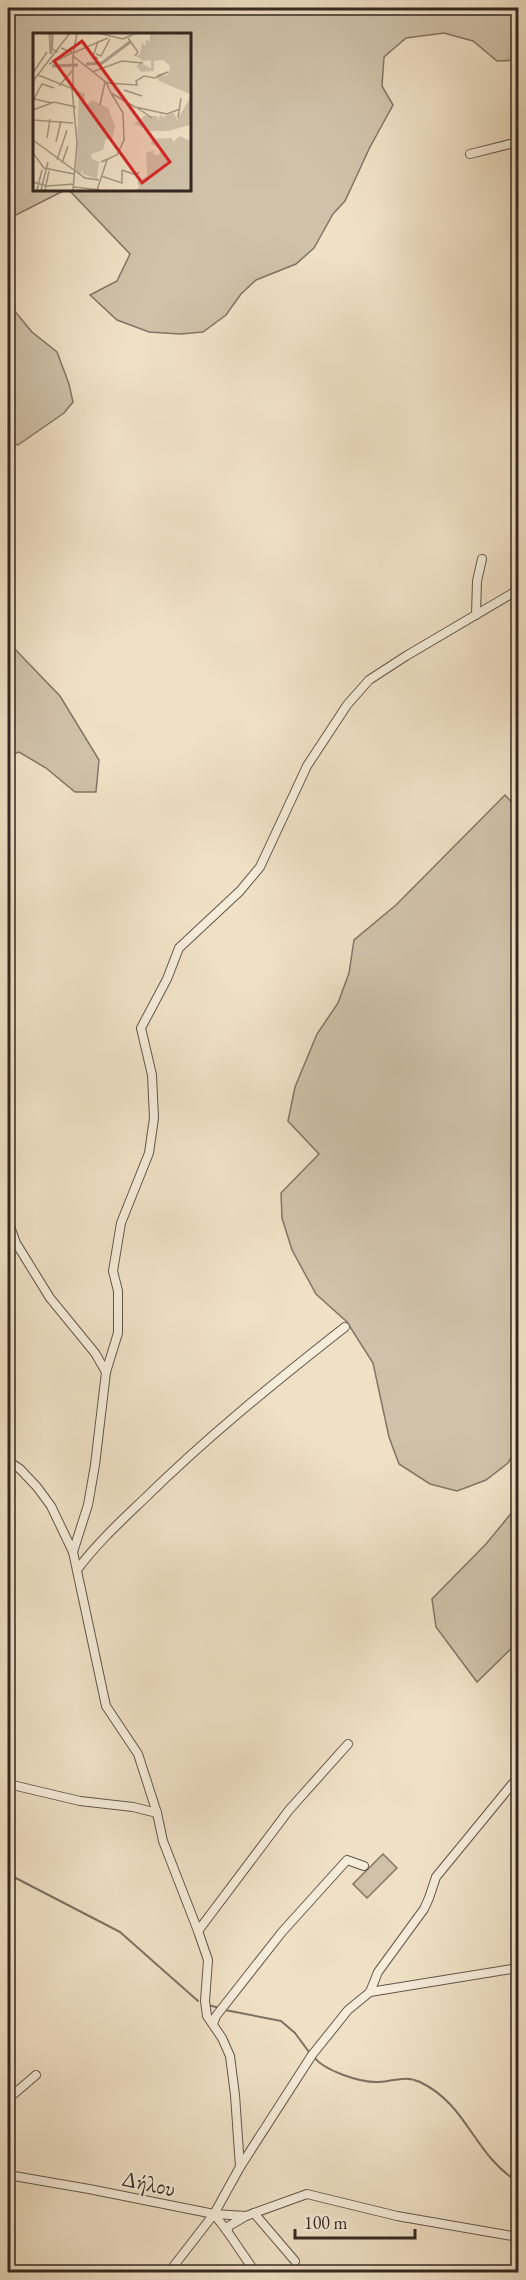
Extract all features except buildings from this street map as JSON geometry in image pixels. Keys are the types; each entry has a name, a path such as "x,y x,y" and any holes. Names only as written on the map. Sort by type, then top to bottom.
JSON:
{"street":[{"path":"470,154 519,142"},
{"path":"476,615 477,581 482,560"},
{"path":"73,1552 88,1505 106,1372 118,1333 118,1291 113,1271 121,1223 149,1153 154,1118 152,1075 141,1028 167,979 179,948 240,891 260,867 307,766 347,705 369,680 519,590"},
{"path":"8,1221 16,1243 50,1298 95,1353 106,1372"},
{"path":"77,1570 110,1533 176,1467 235,1414 345,1327"},
{"path":"8,1461 20,1468 51,1506 73,1552 106,1706 138,1754 157,1813 163,1841 208,1960 205,2001 207,2016 214,2020 230,2056 236,2095 240,2167"},
{"path":"198,1931 290,1810 348,1744"},
{"path":"169,2272 214,2214 240,2167 328,2033 348,2010 370,1992 378,1972 424,1910 435,1877 519,1777"},
{"path":"8,1784 80,1801 134,1807 157,1813"},
{"path":"214,2020 282,1932 347,1860 364,1866"},
{"path":"370,1992 519,1968"},
{"path":"8,2099 36,2075"},
{"path":"239,2149 249,2154"},
{"name":"Δήλου","path":"8,2175 89,2188 214,2214 250,2215"},
{"path":"227,2231 229,2226 250,2215 307,2194 397,2216 519,2237"},
{"path":"214,2214 255,2272"},
{"path":"250,2215 295,2261"}],"shaded area":[{"path":"8,8 518,8 518,60 497,61 473,41 444,33 406,38 384,57 382,86 393,105 345,201 333,214 314,248 296,264 256,280 241,294 226,315 203,332 180,334 149,332 117,320 90,295 117,281 130,254 69,190 190,190 190,33 33,33 33,190 65,190 8,219"},
{"path":"8,303 32,332 57,352 73,402 64,413 18,445 8,441"},
{"path":"8,642 60,696 99,760 96,792 75,792 46,768 19,752 8,756"},
{"path":"505,795 518,809 518,1446 508,1463 486,1480 457,1491 430,1484 399,1464 389,1437 373,1363 347,1322 316,1294 292,1250 282,1218 281,1193 319,1154 288,1121 295,1087 317,1034 338,1003 349,973 354,940 396,905"},
{"path":"518,1505 518,1642 477,1682 436,1627 432,1599 486,1544"},
{"path":"383,1854 397,1868 367,1898 353,1884"}],"waterway":[{"path":"8,1874 120,1932 198,2001"},
{"path":"208,2005 220,2008"},
{"path":"225,2010 281,2021 295,2033 309,2052"},
{"path":"313,2056 325,2067 353,2078 371,2082 400,2079 420,2082 449,2103 490,2158 518,2182"}]}
